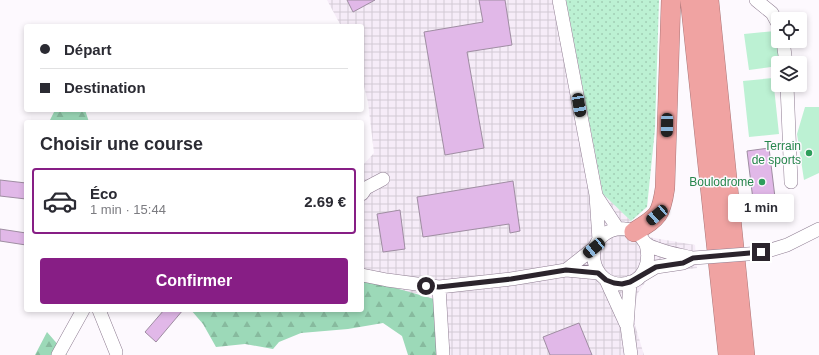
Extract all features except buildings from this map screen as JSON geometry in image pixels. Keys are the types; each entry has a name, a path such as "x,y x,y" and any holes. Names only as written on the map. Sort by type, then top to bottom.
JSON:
{"highway":[{"path":"632,235 657,215 662,206 665,188 671,0"},
{"path":"690,0 728,355"},
{"path":"709,0 745,355"}],"street":[{"path":"559,0 596,195 596,244 593,256 594,265 602,276 626,326 631,355"},
{"path":"756,0 771,12"},
{"path":"787,92 791,182"},
{"path":"364,191 366,188 383,179"},
{"path":"596,195 648,253 648,263 644,272 634,280 626,326"},
{"path":"566,270 610,230 632,235 664,252 693,258 761,252 788,245 818,228"},
{"path":"364,274 387,280 439,287 511,279 566,270 602,276 614,283 622,284 634,280 656,267 683,263 693,258"},
{"path":"439,287 443,355"},
{"path":"58,355 82,312"},
{"path":"100,312 116,352"}],"shaded area":[{"path":"327,0 566,0 603,194 648,237 695,245 697,268 657,273 646,281 638,293 634,307 635,325 644,355 437,355 364,283 364,164 374,153 368,102 364,87 364,24 340,24"}],"green space":[{"path":"566,0 659,0 655,129 647,207 631,221 603,194"},
{"path":"771,31 771,48 778,48 779,56 771,56 771,67 749,70 744,34"},
{"path":"771,78 771,92 774,92 779,134 749,137 743,81"},
{"name":"Terrain de sports","path":"805,107 819,107 819,173 804,180 797,134"},
{"path":"54,112 86,112 88,120 50,120"},
{"path":"364,281 392,287 434,299 437,355 408,355 402,336 383,323 348,329 301,333 279,342 273,349 245,344 216,347 203,324 193,312 364,312"},
{"path":"47,332 67,355 35,355"}],"place":[{"name":"Terrain de sports","path":"809,153"},
{"name":"Boulodrome","path":"762,182"}],"route":[{"path":"426,286 439,287 511,279 566,270 598,273 606,280 622,284 630,282 656,267 683,263 693,258 761,252"}]}
